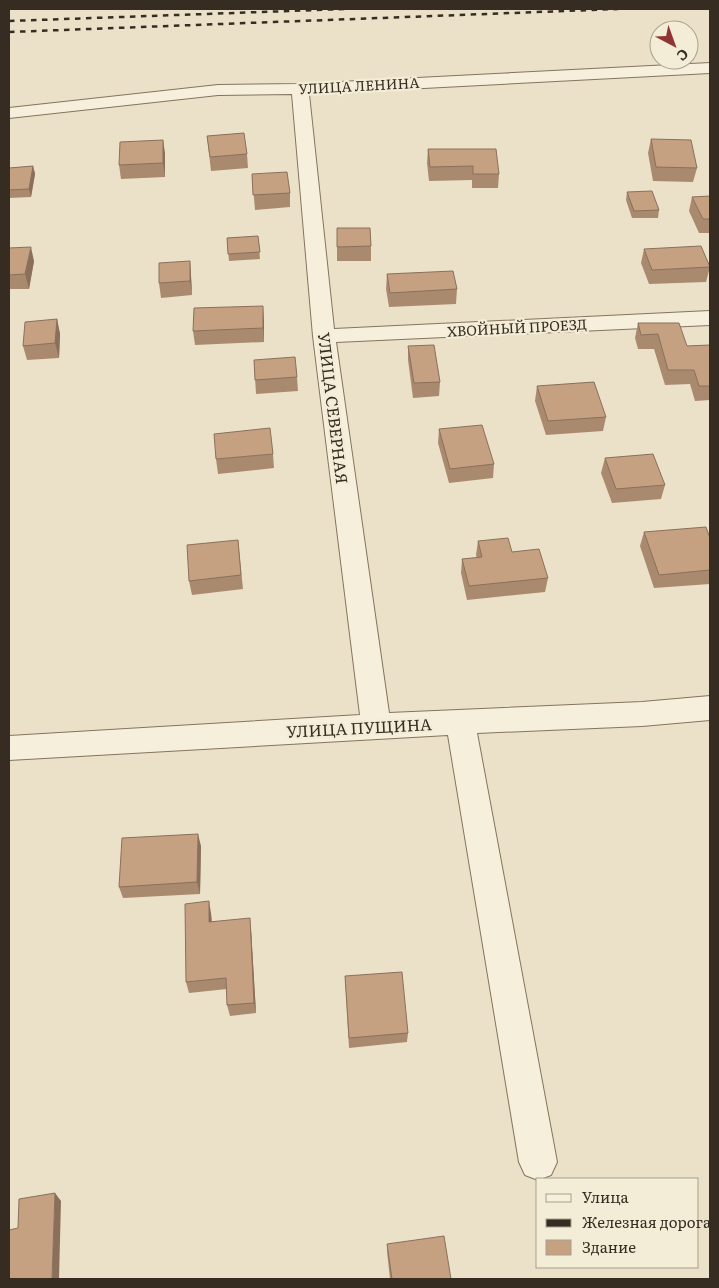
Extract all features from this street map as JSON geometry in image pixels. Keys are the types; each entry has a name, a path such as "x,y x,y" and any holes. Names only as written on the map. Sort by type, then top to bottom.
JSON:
{"street":[{"name":"УЛИЦА ЛЕНИНА","path":"9,113 218,90 300,88 710,68"},
{"name":"УЛИЦА СЕВЕРНАЯ","path":"300,88 324,336 376,726"},
{"name":"ХВОЙНЫЙ ПРОЕЗД","path":"324,336 710,318"},
{"name":"УЛИЦА ПУЩИНА","path":"9,748 376,726 642,714 710,708"},
{"path":"460,722 538,1162"}],"building":[{"path":"244,133 247,154 210,157 207,136"},
{"path":"651,139 691,140 697,168 656,167"},
{"path":"163,140 163,163 119,165 120,142"},
{"path":"428,149 496,149 499,174 473,174 473,166 430,167"},
{"path":"33,166 29,189 9,190 9,168"},
{"path":"287,172 290,193 253,195 252,174"},
{"path":"652,191 659,210 634,211 627,192"},
{"path":"710,196 710,219 703,219 692,197"},
{"path":"337,228 370,228 371,246 337,247"},
{"path":"258,236 260,252 228,254 227,238"},
{"path":"701,246 710,267 652,270 644,249"},
{"path":"31,247 25,274 9,275 9,248"},
{"path":"190,261 190,281 159,283 159,263"},
{"path":"453,271 457,289 390,293 387,274"},
{"path":"263,306 263,328 193,331 194,308"},
{"path":"57,319 55,343 23,346 25,322"},
{"path":"638,323 679,323 687,346 710,345 710,386 699,386 694,370 668,370 658,334 641,335"},
{"path":"434,345 440,382 414,383 408,346"},
{"path":"295,357 297,377 255,380 254,360"},
{"path":"594,382 606,417 548,421 537,386"},
{"path":"482,425 494,464 450,469 439,429"},
{"path":"270,428 273,454 216,459 214,434"},
{"path":"653,454 665,485 616,489 605,458"},
{"path":"706,527 710,538 710,570 659,575 644,532"},
{"path":"508,538 512,552 539,549 548,578 469,586 462,559 482,557 478,541"},
{"path":"238,540 241,575 189,581 187,545"},
{"path":"198,834 197,882 119,887 122,838"},
{"path":"209,901 209,922 250,918 254,1003 227,1005 226,978 186,982 185,904"},
{"path":"402,972 408,1033 349,1038 345,976"},
{"path":"55,1193 52,1279 9,1279 9,1230 18,1228 19,1199"},
{"path":"444,1236 451,1279 392,1279 387,1244"}],"railway":[{"path":"9,21 345,9"},
{"path":"9,32 618,9"}]}
